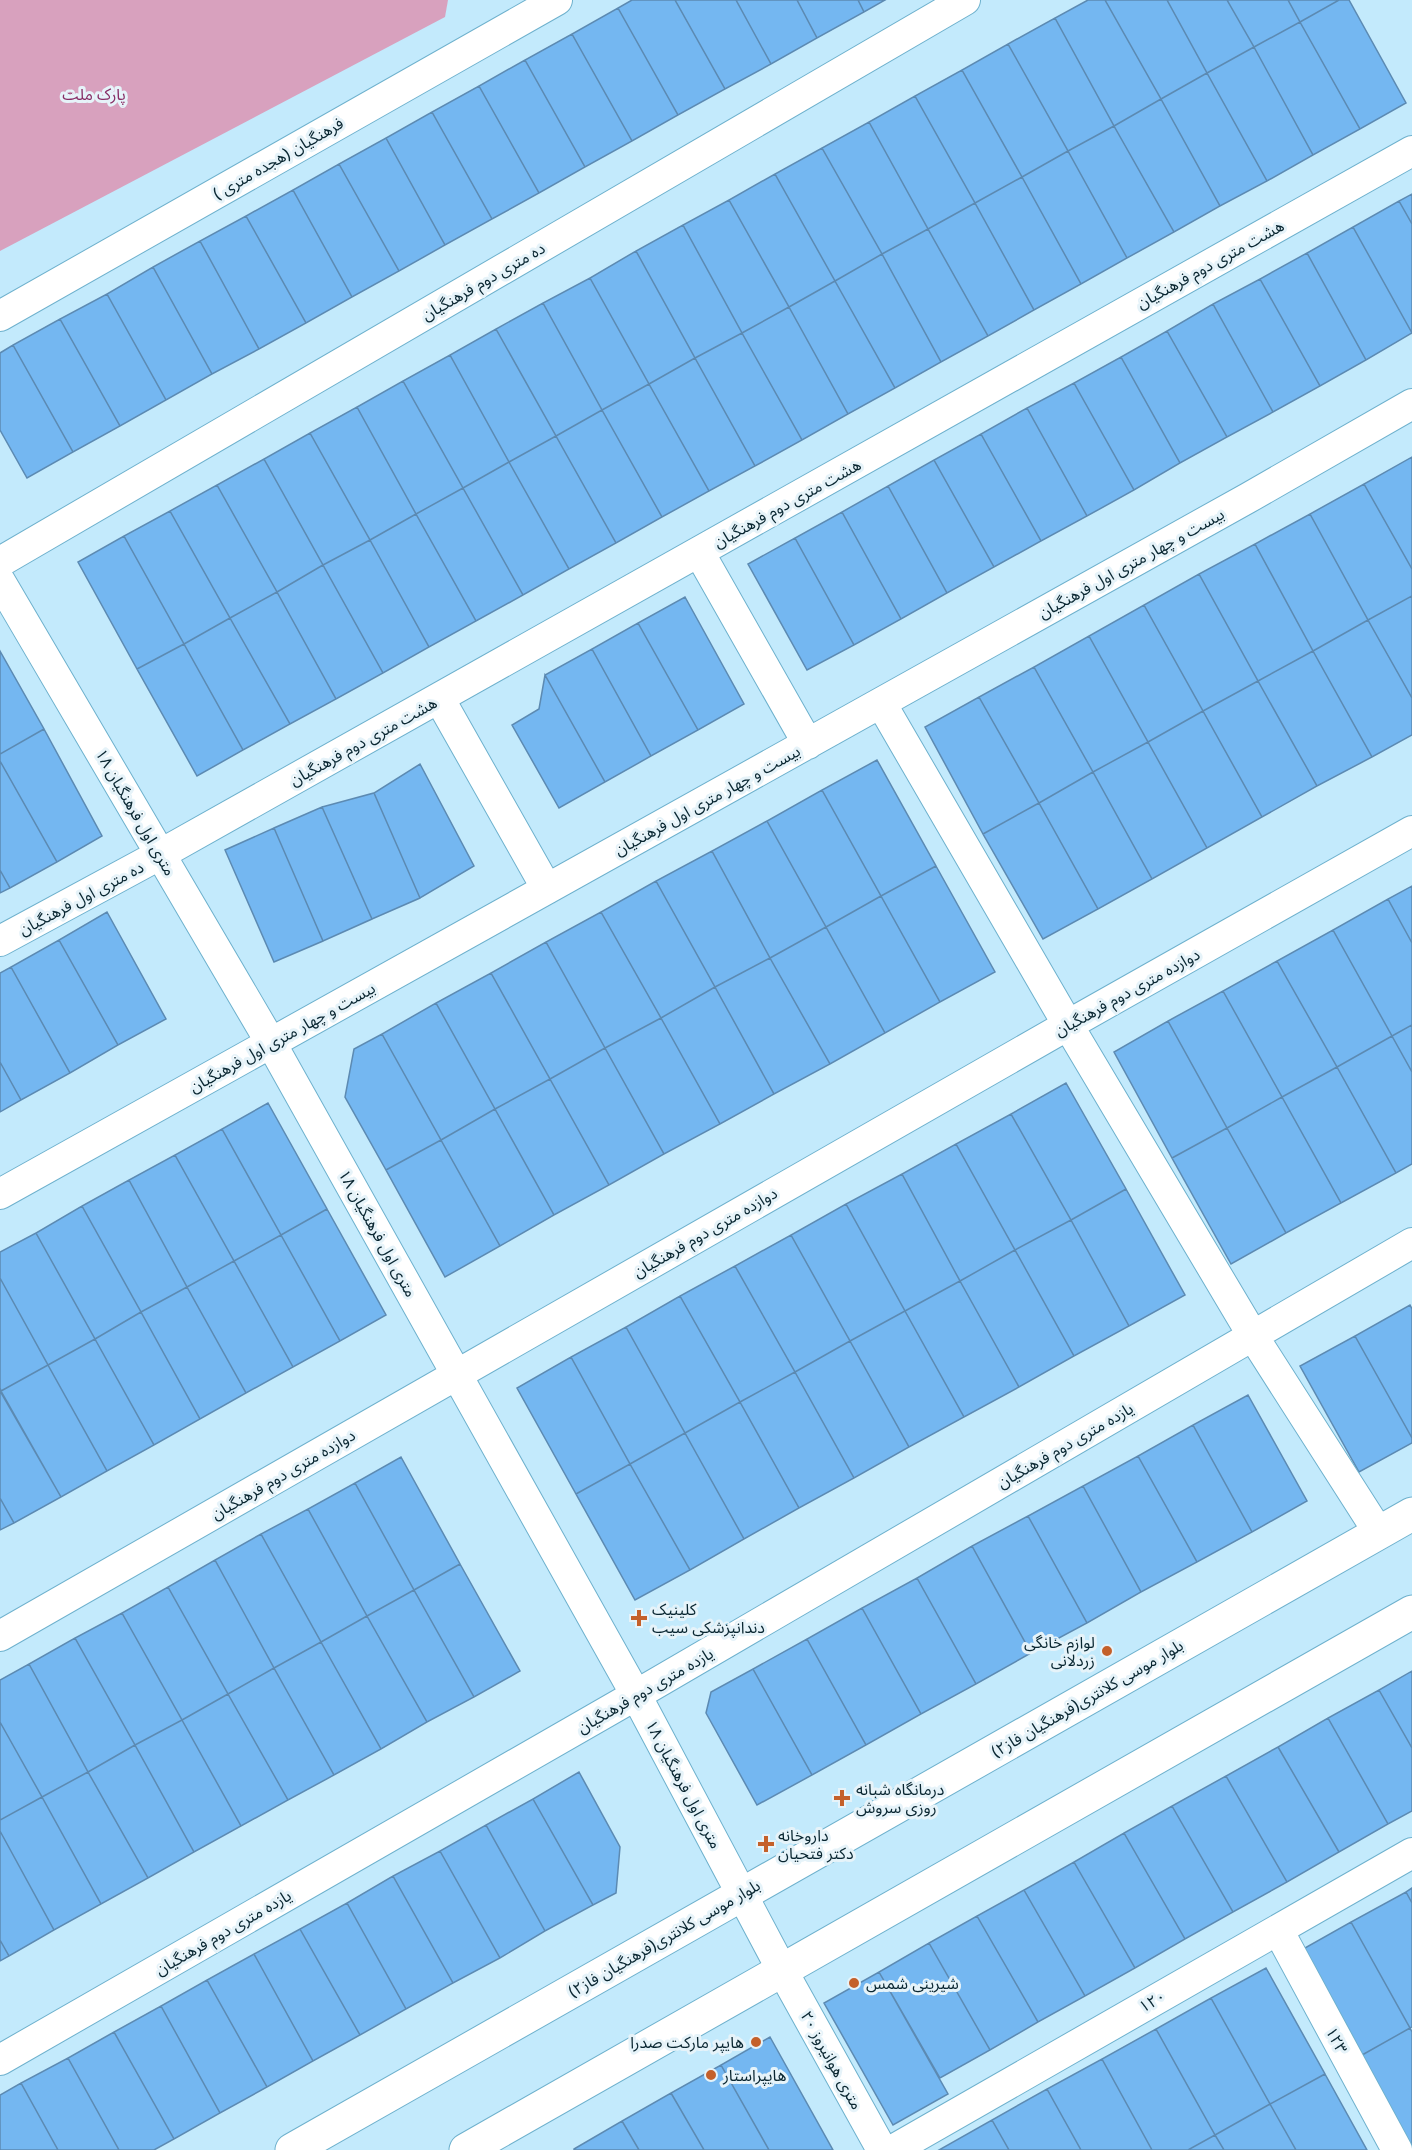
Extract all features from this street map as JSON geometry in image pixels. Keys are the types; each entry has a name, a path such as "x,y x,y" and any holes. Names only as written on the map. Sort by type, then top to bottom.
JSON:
{"main road":[{"name":"بلوار موسی کلانتری(فرهنگیان فاز۲)","path":"292,2150 1412,1514"},
{"path":"466,2150 1412,1612"}],"street":[{"name":"فرهنگیان (هجده متری )","path":"0,316 557,0"},
{"name":"ده متری دوم فرهنگیان","path":"0,562 965,0"},
{"name":"هشت متری دوم فرهنگیان","path":"161,854 1412,151"},
{"name":"بیست و چهار متری اول فرهنگیان","path":"0,1194 1248,498 1412,404"},
{"path":"699,552 808,744"},
{"name":"۱۸ متری اول فرهنگیان","path":"0,581 271,1043 636,1695 782,1970"},
{"path":"439,698 547,889"},
{"path":"881,703 1068,1025 1253,1336 1379,1533"},
{"name":"دوازده متری دوم فرهنگیان","path":"0,1636 1068,1025 1412,831"},
{"name":"ده متری اول فرهنگیان","path":"0,941 161,854"},
{"name":"یازده متری دوم فرهنگیان","path":"0,2060 636,1695 1412,1244"},
{"name":"۱۲۰","path":"893,2150 1412,1853"},
{"name":"۱۲۳","path":"1278,1929 1397,2150"},
{"name":"۲۰ متری هوانیروز","path":"782,1970 882,2150"}],"green space":[{"name":"پارک ملت","path":"0,0 448,0 445,17 0,251"}],"building":[{"path":"632,0 675,0 725,89 678,115 618,8"},
{"path":"675,0 736,0 771,64 725,89"},
{"path":"736,0 797,0 817,38 771,64"},
{"path":"797,0 858,0 864,12 817,38"},
{"path":"858,0 885,0 864,12"},
{"path":"1088,0 1105,0 1161,99 1114,126 1055,18"},
{"path":"1105,0 1167,0 1207,73 1161,99"},
{"path":"1167,0 1227,0 1254,47 1207,73"},
{"path":"1227,0 1288,0 1300,22 1254,47"},
{"path":"1288,0 1339,0 1300,22"},
{"path":"1339,0 1349,0 1406,103 1360,129 1300,22"},
{"path":"618,8 678,115 632,141 572,34"},
{"path":"1055,18 1114,126 1068,151 1008,44"},
{"path":"1300,22 1360,129 1313,155 1254,47"},
{"path":"572,34 632,141 585,167 525,60"},
{"path":"1008,44 1068,151 1022,177 962,70"},
{"path":"1254,47 1313,155 1267,181 1207,73"},
{"path":"525,60 585,167 539,193 479,86"},
{"path":"962,70 1022,177 975,203 915,96"},
{"path":"1207,73 1267,181 1220,206 1161,99"},
{"path":"479,86 539,193 492,219 432,112"},
{"path":"915,96 975,203 928,229 869,122"},
{"path":"1161,99 1220,206 1174,232 1114,126"},
{"path":"432,112 492,219 445,245 386,138"},
{"path":"869,122 928,229 882,254 822,148"},
{"path":"1114,126 1174,232 1127,258 1068,151"},
{"path":"386,138 445,245 399,271 339,164"},
{"path":"822,148 882,254 835,281 775,174"},
{"path":"1068,151 1127,258 1081,284 1022,177"},
{"path":"339,164 399,271 352,297 293,190"},
{"path":"775,174 835,281 789,307 729,200"},
{"path":"1022,177 1081,284 1034,310 975,203"},
{"path":"293,190 352,297 306,323 246,216"},
{"path":"1412,194 1412,224 1399,201"},
{"path":"729,200 789,307 742,333 683,225"},
{"path":"1399,201 1412,224 1412,333 1353,227"},
{"path":"975,203 1034,310 988,336 928,229"},
{"path":"246,216 306,323 259,349 200,241"},
{"path":"683,225 742,333 695,358 636,251"},
{"path":"1353,227 1412,333 1366,360 1307,253"},
{"path":"928,229 988,336 941,362 882,254"},
{"path":"200,241 259,349 212,374 153,267"},
{"path":"636,251 695,358 649,384 590,278"},
{"path":"1307,253 1366,360 1320,386 1260,279"},
{"path":"882,254 941,362 895,388 835,281"},
{"path":"153,267 212,374 166,400 107,294"},
{"path":"590,278 649,384 602,410 543,303"},
{"path":"1260,279 1320,386 1273,412 1213,304"},
{"path":"835,281 895,388 848,414 789,307"},
{"path":"107,294 166,400 120,426 60,319"},
{"path":"543,303 602,410 556,436 496,329"},
{"path":"1213,304 1273,412 1227,437 1167,331"},
{"path":"789,307 848,414 802,440 742,333"},
{"path":"60,319 120,426 73,452 13,345"},
{"path":"496,329 556,436 509,462 450,355"},
{"path":"1167,331 1227,437 1180,463 1121,357"},
{"path":"742,333 802,440 755,466 695,358"},
{"path":"13,345 73,452 27,478 0,430 0,353"},
{"path":"450,355 509,462 463,488 403,381"},
{"path":"1121,357 1180,463 1134,490 1074,383"},
{"path":"695,358 755,466 709,491 649,384"},
{"path":"403,381 463,488 416,514 357,407"},
{"path":"1074,383 1134,490 1087,516 1027,408"},
{"path":"649,384 709,491 662,517 602,410"},
{"path":"357,407 416,514 370,540 310,433"},
{"path":"1027,408 1087,516 1041,541 981,434"},
{"path":"602,410 662,517 616,543 556,436"},
{"path":"310,433 370,540 323,565 264,459"},
{"path":"981,434 1041,541 994,567 934,460"},
{"path":"556,436 616,543 569,569 509,462"},
{"path":"1412,457 1412,569 1364,484"},
{"path":"264,459 323,565 277,592 217,485"},
{"path":"934,460 994,567 947,593 888,486"},
{"path":"509,462 569,569 523,595 463,488"},
{"path":"1364,484 1412,569 1412,596 1368,620 1310,514"},
{"path":"217,485 277,592 230,618 170,511"},
{"path":"888,486 947,593 901,619 842,512"},
{"path":"463,488 523,595 476,621 416,514"},
{"path":"170,511 230,618 184,644 124,536"},
{"path":"842,512 901,619 854,645 795,538"},
{"path":"416,514 476,621 429,647 370,540"},
{"path":"1310,514 1368,620 1313,651 1255,544"},
{"path":"124,536 184,644 137,669 78,562"},
{"path":"795,538 854,645 807,670 748,564"},
{"path":"370,540 429,647 383,673 323,565"},
{"path":"1255,544 1313,651 1258,681 1199,574"},
{"path":"323,565 383,673 336,699 277,592"},
{"path":"1199,574 1258,681 1203,711 1144,605"},
{"path":"277,592 336,699 290,724 230,618"},
{"path":"1412,596 1412,698 1368,620"},
{"path":"685,597 744,704 698,730 638,623"},
{"path":"1144,605 1203,711 1148,742 1089,636"},
{"path":"230,618 290,724 243,750 184,644"},
{"path":"1368,620 1412,698 1412,735 1372,757 1313,651"},
{"path":"638,623 698,730 651,756 592,649"},
{"path":"1089,636 1148,742 1093,772 1034,667"},
{"path":"184,644 243,750 197,776 137,669"},
{"path":"592,649 651,756 605,782 545,675"},
{"path":"0,651 44,729 0,754"},
{"path":"1313,651 1372,757 1317,786 1258,681"},
{"path":"1034,667 1093,772 1039,803 979,697"},
{"path":"545,675 605,782 559,808 512,725 539,709"},
{"path":"1258,681 1317,786 1262,817 1203,711"},
{"path":"979,697 1039,803 983,834 925,727"},
{"path":"1203,711 1262,817 1207,848 1148,742"},
{"path":"44,729 102,836 57,862 0,761 0,754"},
{"path":"1148,742 1207,848 1152,879 1093,772"},
{"path":"877,760 936,866 881,896 822,790"},
{"path":"0,761 57,862 10,888 0,870"},
{"path":"420,764 474,866 420,898 374,793"},
{"path":"1093,772 1152,879 1098,909 1039,803"},
{"path":"822,790 881,896 826,927 767,821"},
{"path":"374,793 420,898 372,919 322,807"},
{"path":"1039,803 1098,909 1043,939 983,834"},
{"path":"322,807 372,919 323,941 274,828"},
{"path":"767,821 826,927 770,958 712,851"},
{"path":"274,828 323,941 274,962 225,850"},
{"path":"712,851 770,958 715,987 656,881"},
{"path":"936,866 995,972 940,1002 881,896"},
{"path":"0,870 10,888 0,893"},
{"path":"656,881 715,987 661,1018 601,912"},
{"path":"1412,886 1412,943 1388,899"},
{"path":"881,896 940,1002 885,1033 826,927"},
{"path":"1388,899 1412,943 1412,1025 1392,1036 1333,930"},
{"path":"107,912 166,1019 118,1045 59,940"},
{"path":"601,912 661,1018 605,1048 546,942"},
{"path":"826,927 885,1033 830,1064 770,958"},
{"path":"1333,930 1392,1036 1337,1067 1277,961"},
{"path":"59,940 118,1045 70,1073 11,967"},
{"path":"546,942 605,1048 550,1079 491,973"},
{"path":"770,958 830,1064 774,1094 715,987"},
{"path":"1277,961 1337,1067 1282,1097 1223,991"},
{"path":"11,967 70,1073 21,1100 0,1062 0,973"},
{"path":"491,973 550,1079 495,1109 436,1003"},
{"path":"715,987 774,1094 720,1124 661,1018"},
{"path":"1223,991 1282,1097 1227,1128 1168,1021"},
{"path":"436,1003 495,1109 441,1140 382,1034"},
{"path":"661,1018 720,1124 664,1154 605,1048"},
{"path":"1168,1021 1227,1128 1172,1158 1114,1052"},
{"path":"1412,1025 1412,1072 1392,1036"},
{"path":"382,1034 441,1140 386,1170 345,1097 354,1049"},
{"path":"1392,1036 1412,1072 1412,1164 1396,1173 1337,1067"},
{"path":"605,1048 664,1154 609,1185 550,1079"},
{"path":"0,1062 21,1100 0,1112"},
{"path":"1337,1067 1396,1173 1341,1203 1282,1097"},
{"path":"550,1079 609,1185 554,1215 495,1109"},
{"path":"1066,1083 1126,1189 1071,1220 1011,1114"},
{"path":"1282,1097 1341,1203 1286,1233 1227,1128"},
{"path":"268,1103 327,1209 281,1235 222,1129"},
{"path":"495,1109 554,1215 500,1246 441,1140"},
{"path":"1011,1114 1071,1220 1015,1250 956,1144"},
{"path":"1227,1128 1286,1233 1231,1264 1172,1158"},
{"path":"222,1129 281,1235 234,1261 175,1155"},
{"path":"441,1140 500,1246 445,1277 386,1170"},
{"path":"956,1144 1015,1250 960,1281 902,1174"},
{"path":"175,1155 234,1261 187,1287 129,1180"},
{"path":"902,1174 960,1281 905,1311 846,1204"},
{"path":"129,1180 187,1287 141,1312 82,1206"},
{"path":"1126,1189 1185,1295 1129,1326 1071,1220"},
{"path":"846,1204 905,1311 850,1341 791,1235"},
{"path":"82,1206 141,1312 95,1339 36,1233"},
{"path":"327,1209 386,1315 340,1341 281,1235"},
{"path":"1071,1220 1129,1326 1074,1356 1015,1250"},
{"path":"36,1233 95,1339 48,1365 0,1278 0,1252"},
{"path":"281,1235 340,1341 293,1367 234,1261"},
{"path":"791,1235 850,1341 795,1372 735,1266"},
{"path":"1015,1250 1074,1356 1019,1387 960,1281"},
{"path":"234,1261 293,1367 246,1393 187,1287"},
{"path":"735,1266 795,1372 740,1402 680,1296"},
{"path":"0,1278 48,1365 1,1391 0,1388"},
{"path":"960,1281 1019,1387 964,1417 905,1311"},
{"path":"187,1287 246,1393 200,1419 141,1312"},
{"path":"680,1296 740,1402 685,1433 626,1327"},
{"path":"1410,1305 1412,1309 1412,1438 1355,1336"},
{"path":"905,1311 964,1417 909,1447 850,1341"},
{"path":"141,1312 200,1419 154,1445 95,1339"},
{"path":"626,1327 685,1433 630,1464 571,1357"},
{"path":"1355,1336 1412,1438 1412,1443 1359,1472 1300,1366"},
{"path":"95,1339 154,1445 107,1471 48,1365"},
{"path":"850,1341 909,1447 854,1478 795,1372"},
{"path":"571,1357 630,1464 576,1494 517,1388"},
{"path":"48,1365 107,1471 61,1497 1,1391"},
{"path":"795,1372 854,1478 799,1508 740,1402"},
{"path":"0,1391 61,1497 14,1523 0,1498"},
{"path":"1248,1395 1307,1501 1252,1532 1193,1425"},
{"path":"740,1402 799,1508 744,1539 685,1433"},
{"path":"1193,1425 1252,1532 1197,1562 1138,1456"},
{"path":"685,1433 744,1539 690,1570 630,1464"},
{"path":"1138,1456 1197,1562 1141,1592 1083,1486"},
{"path":"401,1457 460,1564 414,1590 355,1483"},
{"path":"630,1464 690,1570 635,1600 576,1494"},
{"path":"355,1483 414,1590 367,1616 308,1509"},
{"path":"1083,1486 1141,1592 1087,1623 1028,1516"},
{"path":"0,1498 14,1523 0,1530"},
{"path":"308,1509 367,1616 321,1642 261,1534"},
{"path":"1028,1516 1087,1623 1031,1653 972,1546"},
{"path":"261,1534 321,1642 274,1668 215,1560"},
{"path":"972,1546 1031,1653 976,1684 917,1578"},
{"path":"215,1560 274,1668 228,1694 168,1587"},
{"path":"460,1564 520,1671 474,1697 414,1590"},
{"path":"917,1578 976,1684 921,1714 862,1608"},
{"path":"168,1587 228,1694 182,1720 122,1613"},
{"path":"414,1590 474,1697 427,1722 367,1616"},
{"path":"862,1608 921,1714 866,1745 807,1639"},
{"path":"122,1613 182,1720 135,1745 75,1638"},
{"path":"367,1616 427,1722 381,1749 321,1642"},
{"path":"75,1638 135,1745 88,1772 29,1664"},
{"path":"807,1639 866,1745 812,1775 753,1669"},
{"path":"321,1642 381,1749 334,1775 274,1668"},
{"path":"29,1664 88,1772 42,1797 0,1722 0,1680"},
{"path":"274,1668 334,1775 288,1800 228,1694"},
{"path":"753,1669 812,1775 757,1805 706,1713 711,1692"},
{"path":"1412,1671 1412,1748 1379,1690"},
{"path":"1379,1690 1412,1748 1412,1811 1388,1824 1328,1718"},
{"path":"228,1694 288,1800 241,1826 182,1720"},
{"path":"1328,1718 1388,1824 1339,1852 1278,1747"},
{"path":"182,1720 241,1826 194,1852 135,1745"},
{"path":"0,1722 42,1797 0,1820"},
{"path":"135,1745 194,1852 148,1878 88,1772"},
{"path":"1278,1747 1339,1852 1287,1882 1226,1776"},
{"path":"88,1772 148,1878 101,1904 42,1797"},
{"path":"579,1772 620,1847 616,1893 593,1905 533,1799"},
{"path":"1226,1776 1287,1882 1233,1912 1172,1806"},
{"path":"42,1797 101,1904 54,1930 0,1831 0,1820"},
{"path":"533,1799 593,1905 545,1931 486,1825"},
{"path":"1172,1806 1233,1912 1185,1939 1124,1833"},
{"path":"486,1825 545,1931 500,1958 440,1851"},
{"path":"0,1831 54,1930 9,1956 0,1940"},
{"path":"1124,1833 1185,1939 1135,1968 1074,1862"},
{"path":"440,1851 500,1958 453,1983 393,1876"},
{"path":"1074,1862 1135,1968 1085,1996 1024,1890"},
{"path":"393,1876 453,1983 406,2009 347,1903"},
{"path":"1412,1888 1412,1903 1406,1892"},
{"path":"1024,1890 1085,1996 1038,2022 977,1916"},
{"path":"1406,1892 1412,1903 1412,2027 1410,2028 1351,1922"},
{"path":"347,1903 406,2009 360,2035 300,1929"},
{"path":"977,1916 1038,2022 990,2050 929,1943"},
{"path":"1351,1922 1410,2028 1355,2059 1296,1953"},
{"path":"300,1929 360,2035 313,2061 254,1954"},
{"path":"0,1940 9,1956 0,1961"},
{"path":"929,1943 990,2050 940,2078 879,1972"},
{"path":"254,1954 313,2061 267,2087 207,1980"},
{"path":"1266,1968 1325,2074 1270,2104 1211,1998"},
{"path":"879,1972 948,2094 893,2125 824,2003"},
{"path":"207,1980 267,2087 220,2113 161,2006"},
{"path":"1211,1998 1270,2104 1215,2135 1156,2029"},
{"path":"161,2006 220,2113 174,2139 114,2032"},
{"path":"1410,2028 1412,2032 1412,2150 1406,2150 1355,2059"},
{"path":"1156,2029 1215,2135 1188,2150 1152,2150 1102,2059"},
{"path":"114,2032 174,2139 154,2150 119,2150 68,2058"},
{"path":"770,2037 833,2150 769,2150 721,2065"},
{"path":"68,2058 119,2150 58,2150 21,2083"},
{"path":"1102,2059 1152,2150 1081,2150 1047,2089"},
{"path":"721,2065 769,2150 704,2150 671,2093"},
{"path":"1325,2074 1367,2150 1296,2150 1270,2104"},
{"path":"21,2083 58,2150 0,2150 0,2095"},
{"path":"1047,2089 1081,2150 1009,2150 992,2120"},
{"path":"671,2093 704,2150 639,2150 622,2121"},
{"path":"1270,2104 1296,2150 1224,2150 1215,2135"},
{"path":"992,2120 1009,2150 939,2150"},
{"path":"622,2121 639,2150 574,2150 574,2149"},
{"path":"1215,2135 1224,2150 1188,2150"}],"place":[{"name":"کلینیک دندانپزشکی سیب","path":"639,1618"},
{"name":"لوازم خانگی زردلانی","path":"1107,1651"},
{"name":"درمانگاه شبانه روزی سروش","path":"842,1798"},
{"name":"داروخانه دکتر فتحیان","path":"766,1844"},
{"name":"شیرینی شمس","path":"854,1983"},
{"name":"هایپر مارکت صدرا","path":"756,2042"},
{"name":"هایپراستار","path":"711,2075"}]}
